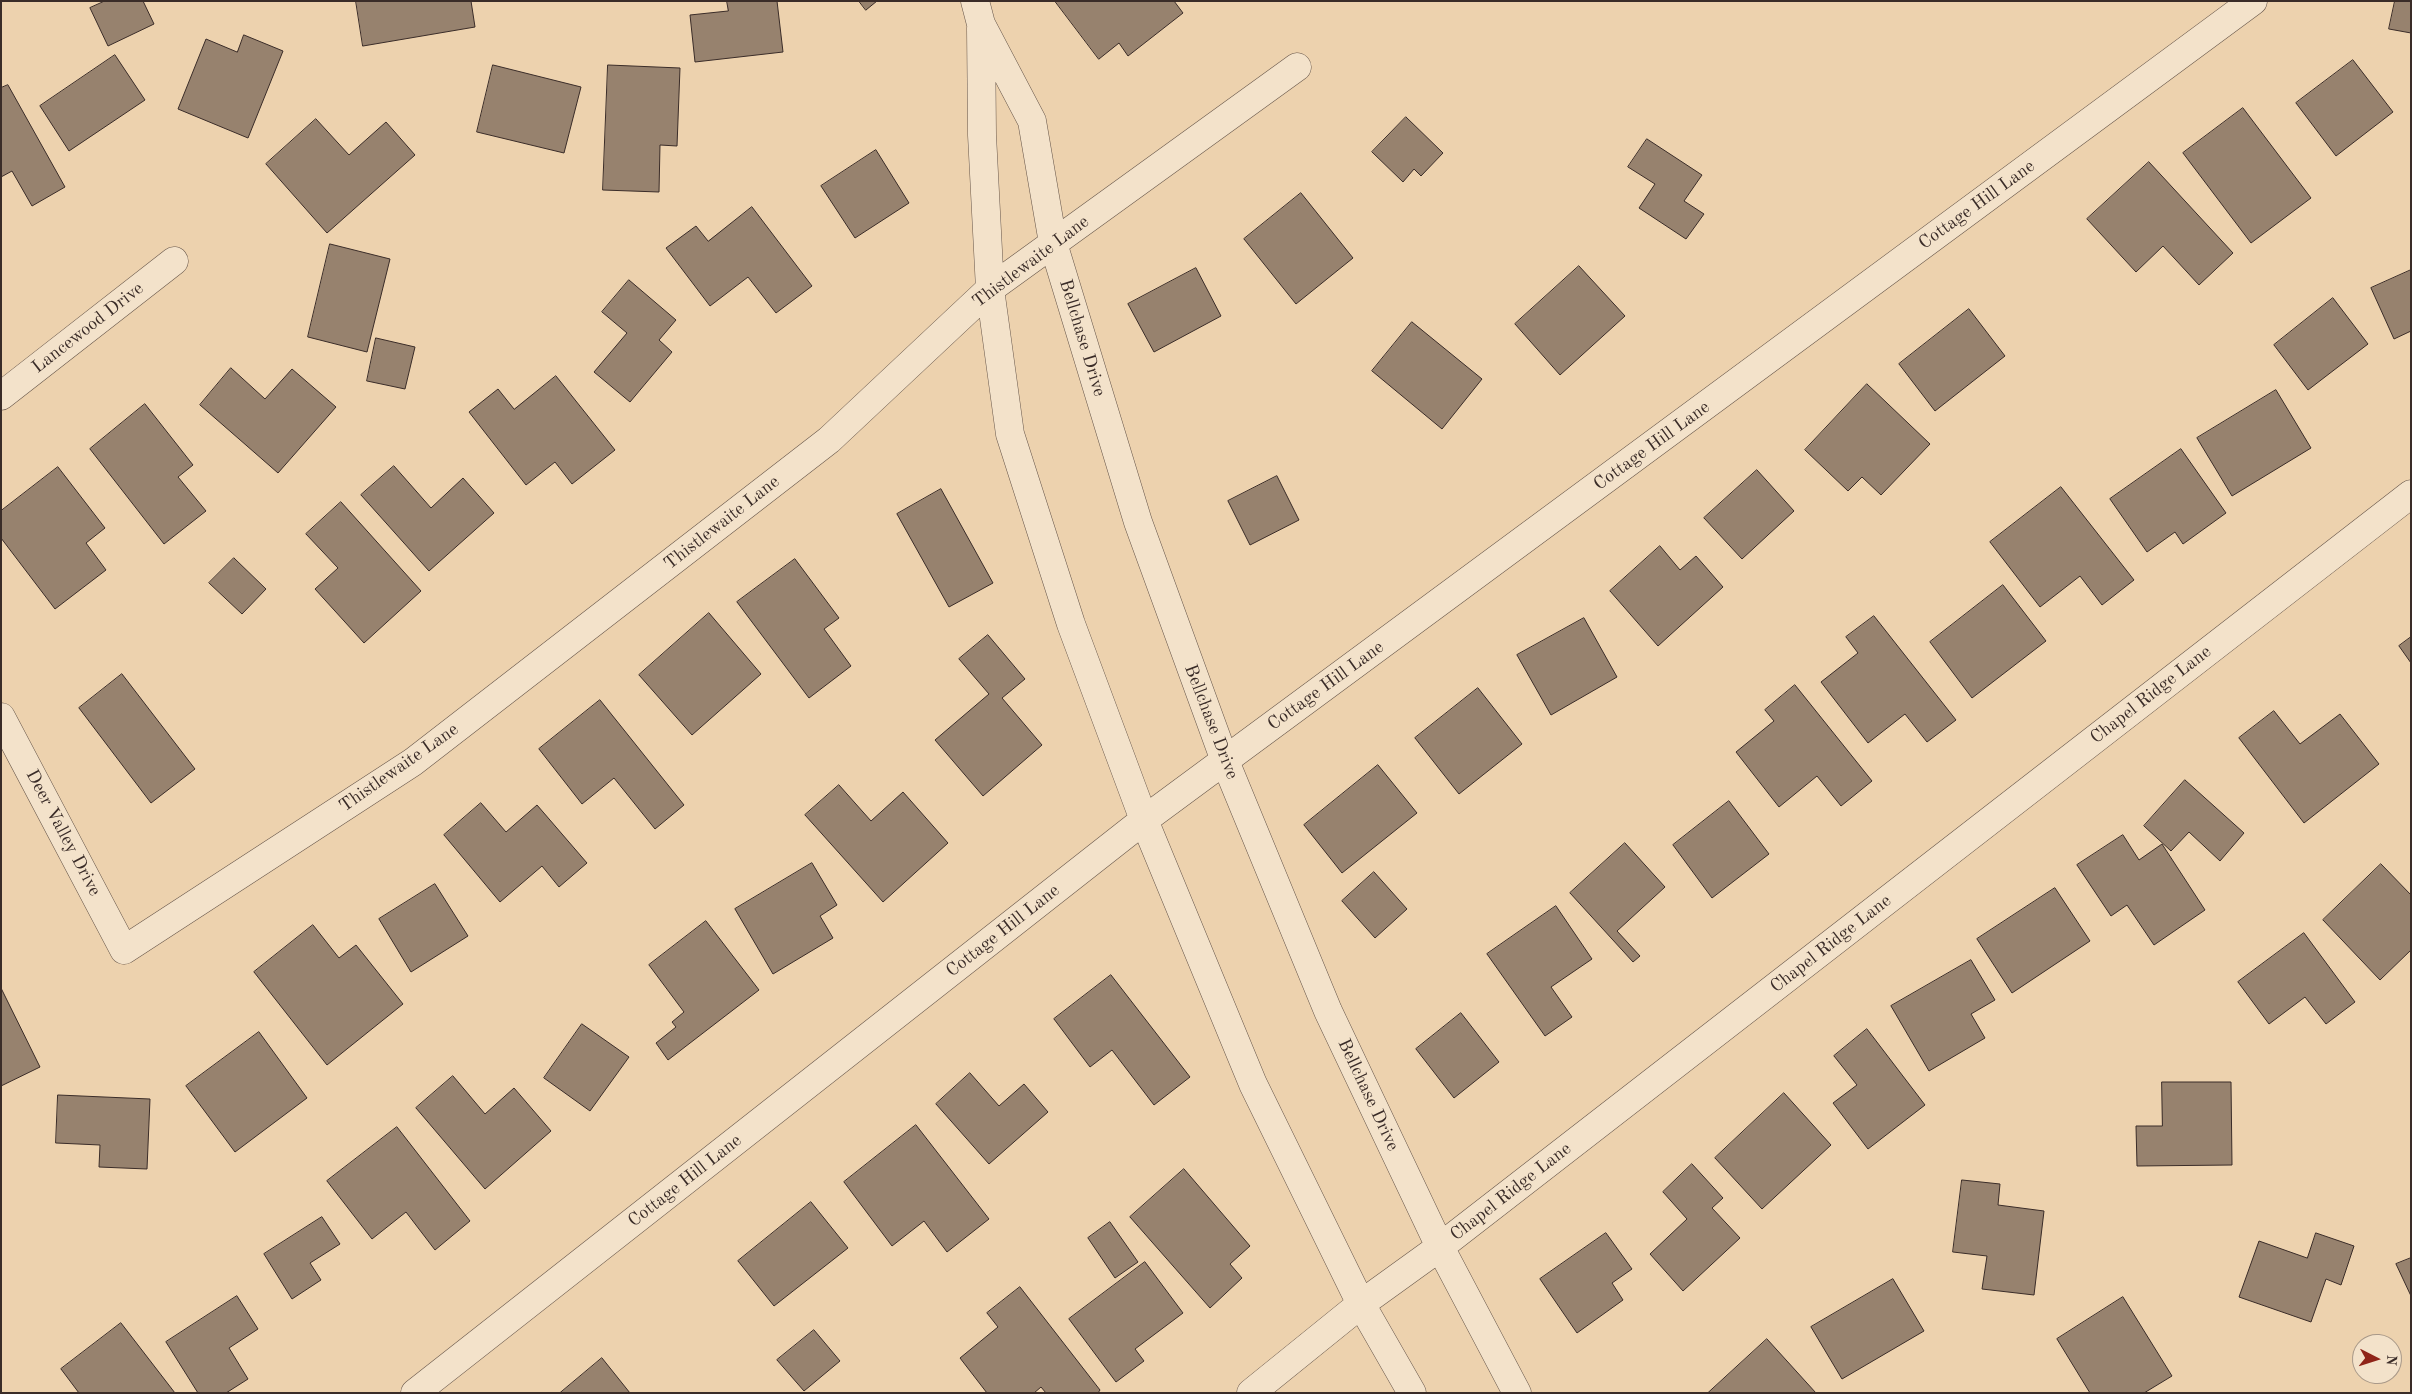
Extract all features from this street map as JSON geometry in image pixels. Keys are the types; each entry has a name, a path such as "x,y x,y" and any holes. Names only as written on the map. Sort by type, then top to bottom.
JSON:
{"street":[{"name":"Cottage Hill Lane","path":"415,1393 1144,820 2254,1"},
{"name":"Bellchase Drive","path":"978,13 1032,120 1053,243 1138,522 1225,761 1328,1012 1440,1247 1516,1393"},
{"name":"Bellchase Drive","path":"978,13 990,288 1010,434 1071,624 1144,820 1252,1084 1361,1304 1412,1393"},
{"name":"Thistlewaite Lane","path":"124,950 420,756 829,440 990,288 1297,67"},
{"name":"Lancewood Drive","path":"1,396 174,261"},
{"name":"Chapel Ridge Lane","path":"1251,1393 1361,1304 1440,1247 2411,494"},
{"name":"Deer Valley Drive","path":"1,717 124,950"}],"building":[{"path":"105,1 143,1 154,24 108,46 90,8"},
{"path":"356,1 471,1 475,27 363,46"},
{"path":"727,1 777,1 783,52 695,62 690,15 728,11"},
{"path":"859,1 877,1 866,10"},
{"path":"1055,1 1174,1 1183,13 1128,56 1119,43 1099,59"},
{"path":"2395,1 2411,1 2411,33 2389,29"},
{"path":"244,35 283,51 248,138 178,109 206,39 237,52"},
{"path":"115,55 145,100 69,151 40,106"},
{"path":"2353,60 2393,112 2336,156 2296,103"},
{"path":"493,65 581,87 564,153 477,132"},
{"path":"608,65 680,68 677,146 660,145 659,192 603,190"},
{"path":"8,85 65,187 32,206 12,171 1,177 1,88"},
{"path":"2243,108 2311,198 2251,243 2183,153"},
{"path":"1406,117 1443,153 1421,176 1414,169 1403,182 1372,152"},
{"path":"316,119 349,155 386,122 415,155 327,233 266,164"},
{"path":"1647,139 1702,175 1684,201 1704,214 1686,239 1639,208 1655,184 1628,167"},
{"path":"876,150 909,203 855,238 821,186"},
{"path":"2149,162 2233,253 2199,285 2163,246 2136,272 2087,219"},
{"path":"1301,193 1353,258 1296,304 1244,239"},
{"path":"752,207 812,286 776,313 748,277 710,306 666,248 696,226 708,241"},
{"path":"330,244 390,259 367,352 308,337"},
{"path":"1579,266 1625,316 1560,375 1515,324"},
{"path":"1196,268 1221,316 1154,352 1128,304"},
{"path":"2411,270 2411,331 2394,339 2371,288"},
{"path":"629,280 676,320 659,340 672,352 630,402 594,372 627,333 602,312"},
{"path":"2333,298 2368,344 2308,390 2274,345"},
{"path":"1969,309 2005,356 1935,411 1899,364"},
{"path":"1412,322 1482,379 1442,429 1372,371"},
{"path":"376,338 415,347 405,389 367,381"},
{"path":"231,368 265,399 292,369 336,407 278,473 200,405"},
{"path":"556,376 615,450 572,484 555,462 526,485 469,412 498,389 514,409"},
{"path":"1867,384 1930,444 1881,495 1862,477 1848,491 1805,450"},
{"path":"2276,390 2311,448 2232,496 2197,438"},
{"path":"145,404 193,465 178,477 206,511 164,544 90,449"},
{"path":"2181,449 2226,513 2183,544 2175,532 2147,552 2110,499"},
{"path":"394,466 431,508 463,478 494,513 429,571 361,495"},
{"path":"58,467 105,528 86,543 106,570 55,609 1,538 1,511"},
{"path":"1757,470 1794,511 1742,559 1704,518"},
{"path":"1277,476 1299,520 1250,545 1228,501"},
{"path":"2061,487 2134,580 2102,605 2080,576 2040,607 1990,542"},
{"path":"941,489 993,583 949,607 897,514"},
{"path":"341,502 421,591 364,643 315,589 338,568 306,534"},
{"path":"1660,546 1680,570 1696,556 1723,587 1658,646 1610,591"},
{"path":"234,558 266,589 242,614 209,583"},
{"path":"795,559 839,618 824,629 851,666 809,698 737,602"},
{"path":"2003,585 2046,641 1972,698 1930,642"},
{"path":"709,613 761,674 692,735 639,675"},
{"path":"1874,616 1956,720 1927,742 1905,714 1868,743 1821,682 1858,653 1846,637"},
{"path":"1584,618 1617,677 1551,715 1517,655"},
{"path":"988,635 1025,679 1002,698 1042,745 983,796 935,740 989,694 959,659"},
{"path":"2411,637 2411,663 2399,646"},
{"path":"122,674 195,769 151,803 79,708"},
{"path":"1795,685 1872,781 1841,806 1817,776 1779,807 1736,752 1774,721 1765,710"},
{"path":"1478,688 1522,744 1459,794 1415,738"},
{"path":"600,700 684,805 655,829 614,778 582,804 539,749"},
{"path":"2274,711 2300,744 2340,714 2379,764 2304,823 2239,738"},
{"path":"1378,765 1417,813 1342,873 1304,825"},
{"path":"2185,780 2244,833 2220,861 2189,832 2171,851 2144,826"},
{"path":"839,785 871,821 903,792 948,843 883,902 805,815"},
{"path":"1729,801 1769,854 1712,898 1673,845"},
{"path":"481,803 506,832 537,805 587,863 559,887 542,866 500,902 444,835"},
{"path":"2123,835 2139,860 2162,844 2205,910 2154,945 2127,905 2111,916 2077,865"},
{"path":"1625,843 1665,887 1617,931 1640,956 1633,962 1570,893"},
{"path":"812,863 837,905 820,916 833,938 773,974 735,909"},
{"path":"2381,864 2411,895 2411,950 2380,980 2323,920"},
{"path":"1374,872 1407,909 1375,938 1342,901"},
{"path":"435,884 468,936 411,972 379,919"},
{"path":"2055,888 2090,941 2012,993 1977,939"},
{"path":"1556,906 1592,959 1551,987 1572,1017 1545,1036 1487,954"},
{"path":"706,921 759,990 668,1060 656,1043 676,1027 672,1022 684,1012 649,965"},
{"path":"313,925 339,958 356,945 403,1004 327,1065 254,972"},
{"path":"2304,933 2355,1002 2326,1024 2305,997 2269,1024 2238,982"},
{"path":"1971,960 1995,1000 1971,1014 1985,1038 1929,1071 1891,1006"},
{"path":"1111,975 1190,1077 1154,1105 1112,1050 1090,1067 1054,1019"},
{"path":"1,988 40,1067 1,1086"},
{"path":"1461,1013 1499,1062 1454,1098 1416,1049"},
{"path":"582,1024 629,1057 590,1111 544,1078"},
{"path":"1867,1029 1925,1105 1868,1149 1833,1103 1857,1085 1834,1056"},
{"path":"259,1032 307,1098 235,1152 186,1086"},
{"path":"970,1073 999,1106 1024,1084 1048,1112 989,1164 936,1104"},
{"path":"453,1076 485,1114 514,1088 551,1131 485,1189 416,1108"},
{"path":"2162,1082 2231,1082 2232,1165 2137,1166 2136,1126 2162,1126"},
{"path":"1784,1093 1831,1145 1762,1209 1715,1158"},
{"path":"58,1095 150,1099 147,1169 99,1167 100,1145 56,1143"},
{"path":"916,1125 989,1219 947,1252 924,1221 892,1246 844,1182"},
{"path":"397,1127 470,1221 435,1250 406,1212 372,1239 327,1181"},
{"path":"1692,1164 1723,1198 1712,1208 1740,1238 1683,1291 1650,1254 1687,1219 1663,1192"},
{"path":"1184,1169 1250,1246 1230,1264 1242,1278 1210,1308 1130,1217"},
{"path":"1962,1180 2000,1184 1998,1205 2044,1211 2034,1295 1982,1289 1987,1256 1953,1252"},
{"path":"811,1202 848,1248 774,1306 738,1261"},
{"path":"322,1217 340,1244 310,1263 321,1280 292,1299 264,1254"},
{"path":"1110,1222 1138,1262 1115,1278 1088,1238"},
{"path":"1606,1233 1632,1269 1612,1283 1623,1300 1577,1333 1540,1279"},
{"path":"2316,1233 2354,1246 2341,1285 2326,1279 2311,1322 2239,1297 2259,1241 2307,1258"},
{"path":"2411,1258 2411,1296 2396,1264"},
{"path":"1145,1262 1183,1313 1135,1349 1144,1361 1116,1382 1069,1319"},
{"path":"1893,1279 1924,1331 1842,1379 1811,1327"},
{"path":"1020,1287 1100,1390 1098,1393 1046,1393 1041,1387 1034,1393 987,1393 960,1358 998,1327 987,1313"},
{"path":"237,1296 258,1329 229,1348 248,1379 226,1393 198,1393 166,1342"},
{"path":"2123,1297 2172,1376 2144,1393 2090,1393 2057,1339"},
{"path":"121,1323 175,1393 79,1393 61,1369"},
{"path":"814,1330 840,1361 804,1391 777,1360"},
{"path":"1767,1339 1816,1393 1708,1393"},
{"path":"602,1358 630,1393 560,1393"}]}
